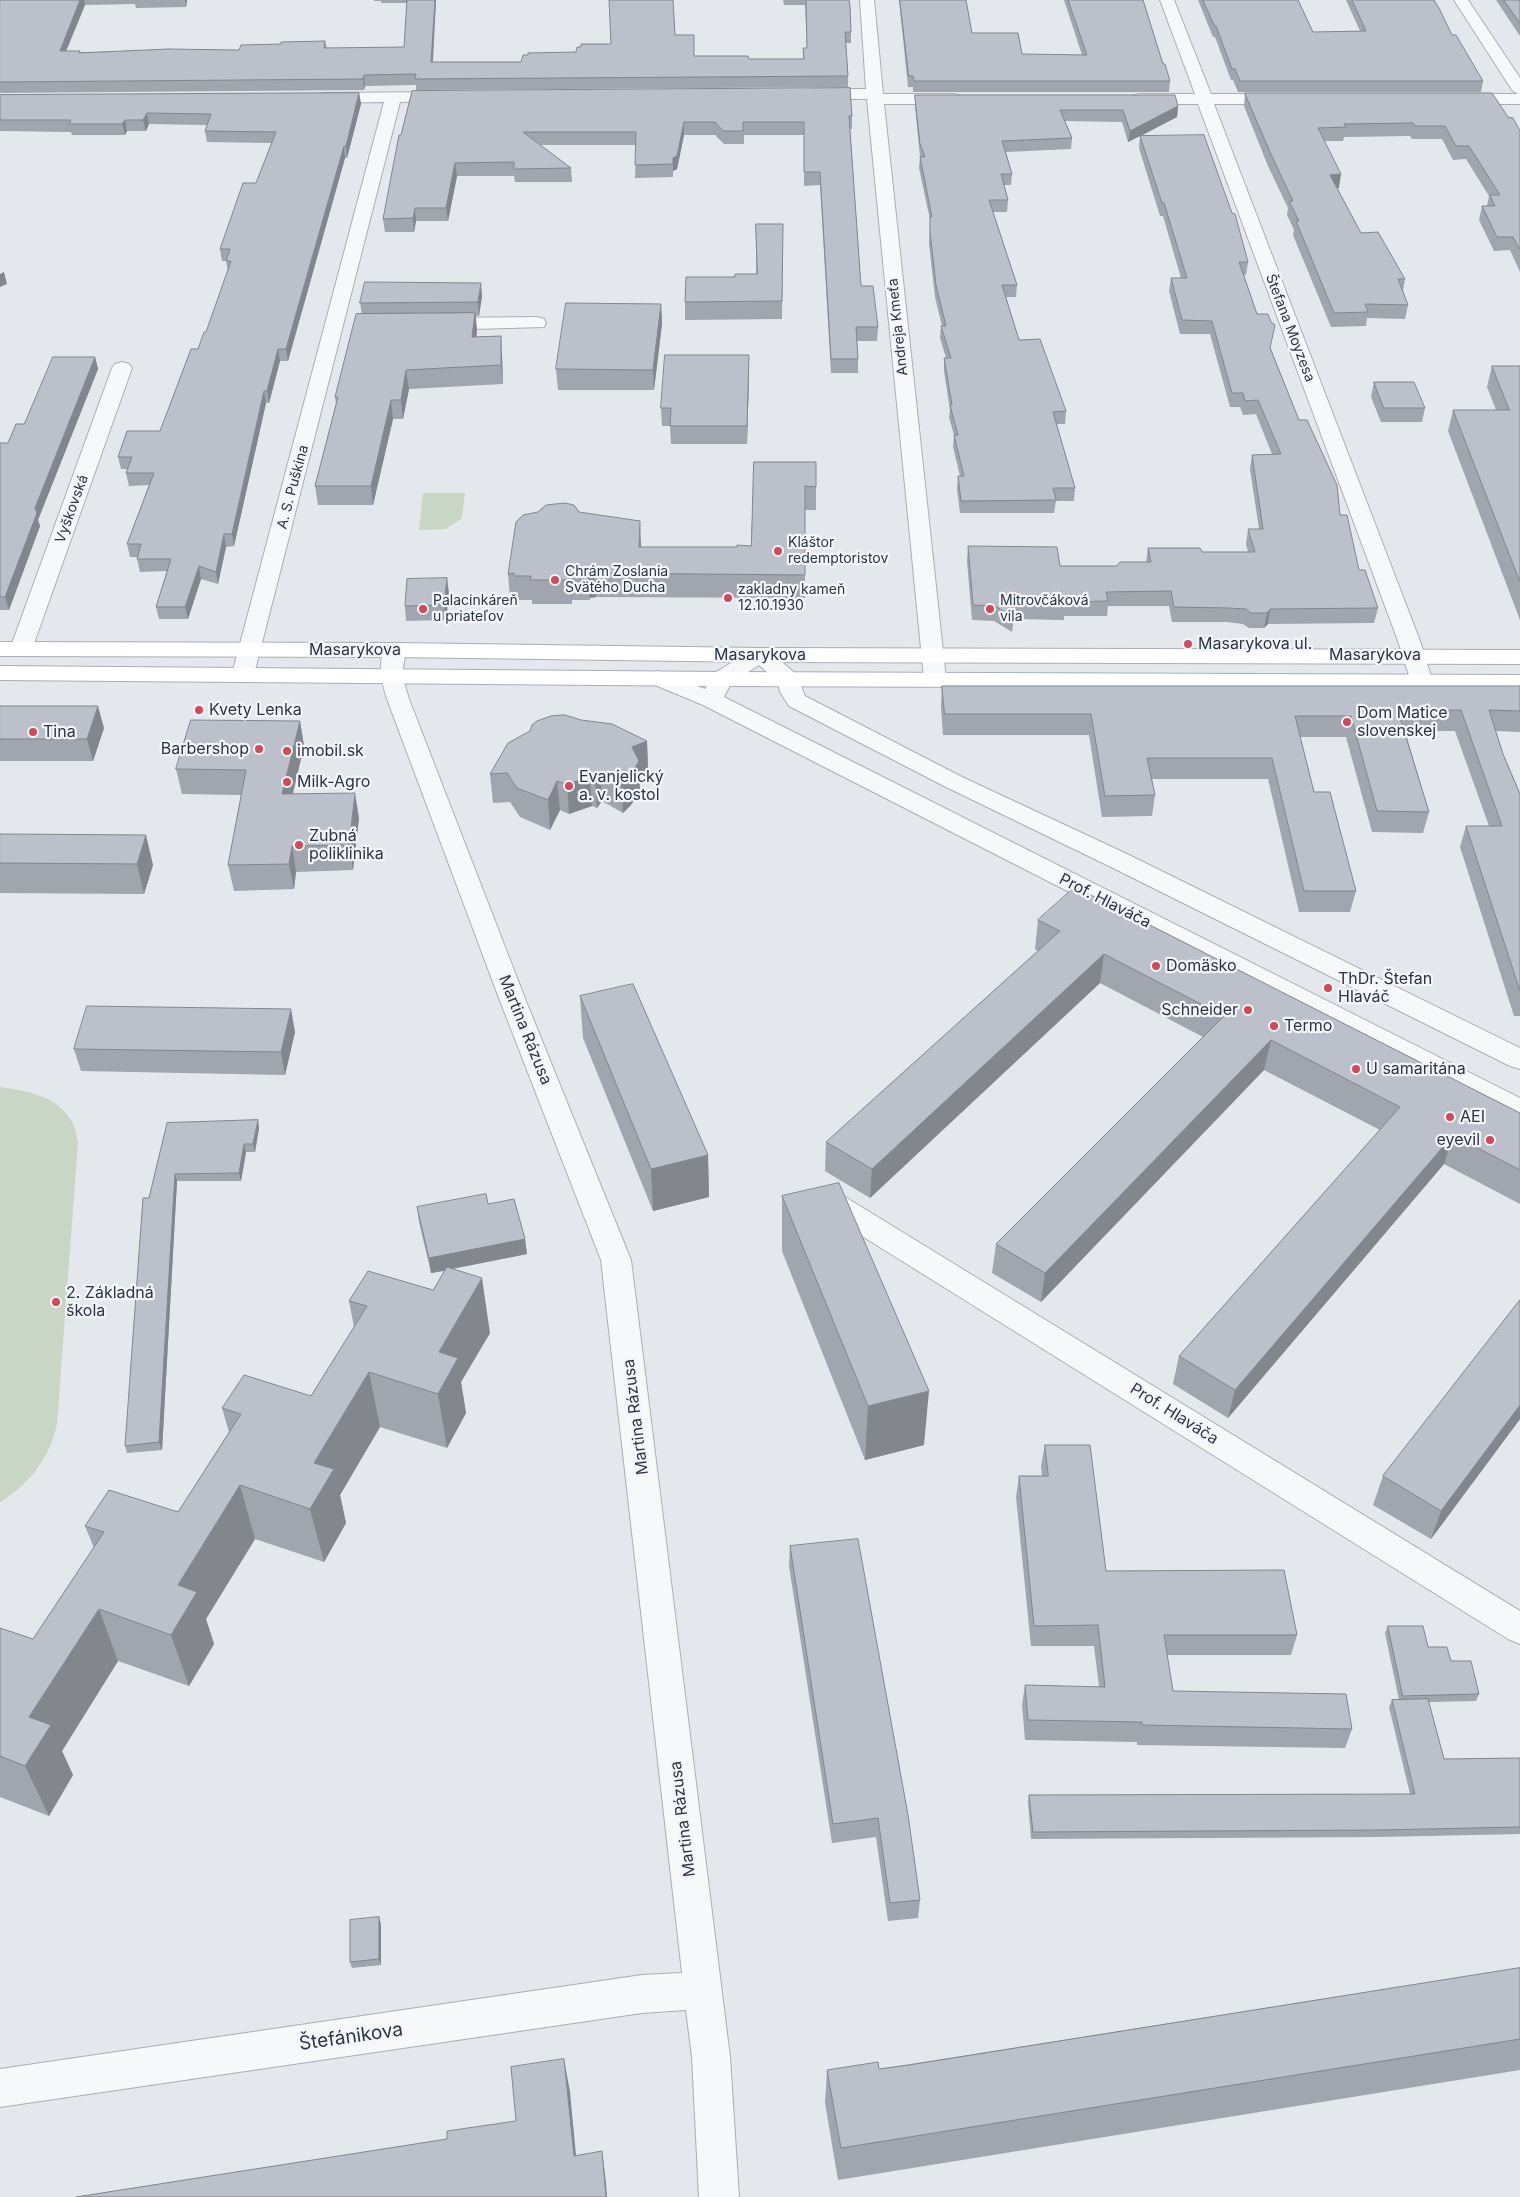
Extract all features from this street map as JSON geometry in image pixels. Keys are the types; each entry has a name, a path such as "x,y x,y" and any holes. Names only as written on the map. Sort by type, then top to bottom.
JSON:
{"main road":[{"name":"Masarykova","path":"11,649 251,650 393,663 658,678"},
{"name":"Masarykova","path":"0,674 243,674 393,663 760,655 1414,655 1520,657"},
{"name":"Masarykova","path":"716,690 789,680 1520,682"}],"street":[{"name":"Andreja Kmeťa","path":"867,0 875,96 935,679"},
{"name":"Štefana Moyzesa","path":"1167,0 1414,655 1422,682"},
{"path":"1461,0 1520,90"},
{"path":"802,94 974,99"},
{"name":"A. S. Puškina","path":"243,674 251,650 393,97"},
{"path":"304,98 462,97"},
{"path":"1440,99 1520,98"},
{"path":"1122,99 1294,99"},
{"path":"422,324 537,323"},
{"path":"335,325 355,325"},
{"name":"Vyškovská","path":"11,649 122,368"},
{"path":"716,690 760,655 789,680 791,692 797,701 954,782 1118,860 1520,1060"},
{"name":"Martina Rázusa","path":"393,663 452,844 616,1260 711,2057 719,2197"},
{"name":"Prof. Hlaváča","path":"658,678 716,690 920,807 1520,1110"},
{"path":"920,807 954,782"},
{"name":"Prof. Hlaváča","path":"827,1200 1434,1574 1520,1630"},
{"name":"Štefánikova","path":"0,2088 642,1994 703,1991"}],"green space":[{"path":"423,493 465,493 462,518 446,529 419,530"},
{"path":"0,1087 40,1096 57,1105 72,1122 78,1142 57,1424 49,1448 37,1469 21,1487 0,1502"}],"building":[{"path":"0,0 80,0 60,51 80,51 79,53 168,49 239,50 241,45 325,41 324,48 404,47 407,0 435,0 431,62 521,62 523,55 528,55 528,53 576,52 577,47 581,47 581,44 611,44 609,0 673,0 675,35 694,35 694,56 804,59 803,48 807,48 806,0 849,0 851,32 845,32 848,76 415,79 416,74 364,75 363,79 0,82"},
{"path":"900,0 966,0 972,33 1018,33 1022,54 1087,55 1068,0 1143,0 1170,81 914,81 913,76 909,76"},
{"path":"1203,0 1298,0 1313,32 1366,31 1352,0 1434,0 1452,35 1456,35 1483,81 1240,81 1235,69 1232,69 1216,26"},
{"path":"1504,0 1520,0 1520,23"},
{"path":"850,88 852,116 849,116 861,286 873,286 878,327 856,327 858,359 831,359 820,172 804,172 804,122 743,122 743,131 723,131 715,122 684,122 677,156 673,158 673,164 635,165 636,132 523,132 571,168 514,169 514,162 455,163 446,208 415,208 413,218 383,219 399,135 401,135 412,91"},
{"path":"359,93 346,146 344,146 286,349 278,349 267,391 264,391 232,534 224,534 216,572 199,566 185,607 156,607 171,559 137,559 141,544 127,544 154,473 126,473 132,457 118,457 127,431 160,431 191,349 198,349 204,332 206,332 231,261 226,261 230,249 220,249 243,183 256,183 276,132 205,131 211,114 147,113 143,120 125,120 122,124 69,124 71,120 0,120 0,95"},
{"path":"1245,93 1492,93 1508,117 1513,118 1520,131 1520,250 1513,237 1497,237 1482,206 1495,206 1490,195 1500,195 1469,146 1456,146 1445,126 1415,126 1413,123 1344,124 1346,127 1318,128 1341,174 1330,175 1361,233 1378,232 1405,279 1398,279 1408,305 1365,304 1368,312 1334,313 1296,221 1299,221 1289,201 1293,201"},
{"path":"915,95 1175,95 1178,106 1130,131 1123,110 1060,110 1072,138 1002,141 1012,174 1001,174 1008,200 989,200 1017,285 1002,285 1019,340 1040,339 1066,411 1053,412 1075,488 1053,488 1056,500 961,501 958,476 964,476 954,435 958,435 950,405 952,405 944,358 951,358 941,326 946,326 936,285 930,232 930,217 932,217 920,157 925,157 920,144"},
{"path":"1204,135 1232,213 1235,214 1248,262 1239,262 1257,314 1268,314 1271,322 1275,325 1270,348 1299,420 1307,420 1337,485 1340,515 1347,515 1359,570 1365,570 1378,608 1270,609 1267,613 1251,613 1246,609 1174,607 1171,591 1106,592 1108,601 1065,602 1065,606 1012,605 1014,618 995,606 973,605 968,546 1057,547 1060,566 1117,566 1120,562 1151,562 1148,548 1200,548 1202,552 1255,552 1248,529 1263,529 1252,455 1281,454 1258,400 1245,401 1243,393 1232,393 1212,321 1182,320 1171,278 1187,278 1164,203 1162,203 1140,136"},
{"path":"756,224 783,224 782,301 685,302 686,277 735,277 735,274 757,274"},
{"path":"365,282 481,283 478,302 360,303"},
{"path":"566,303 661,304 653,370 556,369"},
{"path":"475,313 472,337 501,336 501,365 406,370 401,400 391,400 371,486 315,486 338,397 335,397 356,314"},
{"path":"665,355 749,355 747,426 670,426 671,408 661,408"},
{"path":"53,357 95,357 35,508 37,513 5,597 0,597 0,443 8,443 16,424 24,424"},
{"path":"1492,366 1520,366 1520,582 1453,410 1509,410"},
{"path":"1374,382 1414,382 1425,408 1384,408"},
{"path":"754,462 816,462 816,487 805,486 805,575 594,573 588,574 588,577 571,576 570,580 530,580 531,576 514,576 514,573 508,574 516,522 523,515 538,512 546,505 565,503 574,505 579,512 640,521 639,547 751,546"},
{"path":"447,578 444,605 405,606 407,579"},
{"path":"942,686 1520,686 1520,711 1489,710 1503,754 1520,794 1520,991 1466,826 1502,826 1461,710 1398,711 1429,812 1377,811 1351,716 1295,716 1314,792 1330,792 1356,891 1304,891 1272,758 1147,758 1155,795 1105,796 1091,714 945,714"},
{"path":"0,706 98,706 87,739 0,739"},
{"path":"565,715 581,720 612,724 647,741 632,747 639,761 630,776 621,783 601,771 595,778 590,777 567,784 557,781 548,800 517,788 507,773 490,774 508,743 530,731 532,725 537,721 551,716"},
{"path":"191,720 300,721 282,794 355,793 349,845 292,846 289,864 228,865 246,770 176,769"},
{"path":"0,834 146,835 137,864 0,863"},
{"path":"1075,887 1520,1113 1520,1170 1453,1135 1235,1390 1179,1356 1400,1107 1271,1040 1045,1273 996,1244 1224,1016 1104,954 872,1169 826,1142 1060,931 1038,920"},
{"path":"633,984 708,1155 651,1169 580,996"},
{"path":"87,1006 291,1009 281,1052 74,1049"},
{"path":"258,1120 253,1144 244,1144 239,1173 175,1174 159,1442 125,1446 143,1198 149,1198 167,1123"},
{"path":"839,1183 929,1391 868,1406 782,1196"},
{"path":"486,1194 488,1204 514,1199 525,1239 429,1258 417,1207"},
{"path":"447,1267 482,1278 439,1352 458,1358 438,1394 369,1372 314,1463 334,1469 310,1509 240,1485 178,1585 197,1592 171,1635 99,1609 29,1717 51,1725 25,1766 0,1756 0,1628 33,1639 104,1532 85,1526 109,1490 178,1512 241,1414 222,1408 244,1375 311,1396 367,1306 349,1301 368,1271 433,1290"},
{"path":"1520,1300 1520,1405 1441,1511 1383,1476"},
{"path":"1045,1445 1090,1445 1106,1571 1284,1570 1297,1635 1164,1635 1173,1691 1346,1694 1352,1729 1142,1725 1142,1722 1028,1720 1025,1685 1105,1687 1098,1625 1034,1626 1019,1476 1048,1476"},
{"path":"858,1539 908,1815 920,1900 890,1903 878,1818 833,1824 790,1546"},
{"path":"1388,1626 1423,1626 1428,1647 1447,1647 1451,1661 1471,1661 1479,1694 1403,1696"},
{"path":"1428,1699 1444,1759 1520,1758 1520,1827 1381,1830 1033,1832 1029,1795 1415,1794 1392,1700"},
{"path":"379,1917 379,1959 350,1962 350,1920"},
{"path":"1520,1968 1520,2039 841,2148 827,2070 878,2062 879,2069 909,2065"},
{"path":"564,2059 574,2156 602,2151 606,2197 76,2197 447,2139 447,2131 516,2121 511,2067"}],"place":[{"name":"Kláštor redemptoristov","path":"778,551"},
{"name":"Chrám Zoslania Svätého Ducha","path":"555,580"},
{"name":"zakladny kameň 12.10.1930","path":"728,598"},
{"name":"Palacinkáreň u priateľov","path":"423,609"},
{"name":"Mitrovčáková vila","path":"990,609"},
{"name":"Masarykova ul.","path":"1188,644"},
{"name":"Kvety Lenka","path":"199,710"},
{"name":"Dom Matice slovenskej","path":"1347,722"},
{"name":"Tina","path":"33,732"},
{"name":"Barbershop","path":"259,749"},
{"name":"imobil.sk","path":"287,751"},
{"name":"Milk-Agro","path":"287,782"},
{"name":"Evanjelický a. v. kostol","path":"569,786"},
{"name":"Zubná poliklinika","path":"299,845"},
{"name":"Domäsko","path":"1156,966"},
{"name":"ThDr. Štefan Hlaváč","path":"1328,988"},
{"name":"Schneider","path":"1248,1010"},
{"name":"Termo","path":"1274,1026"},
{"name":"U samaritána","path":"1356,1069"},
{"name":"AEI","path":"1450,1117"},
{"name":"eyevil","path":"1490,1140"},
{"name":"2. Základná škola","path":"56,1302"}]}
